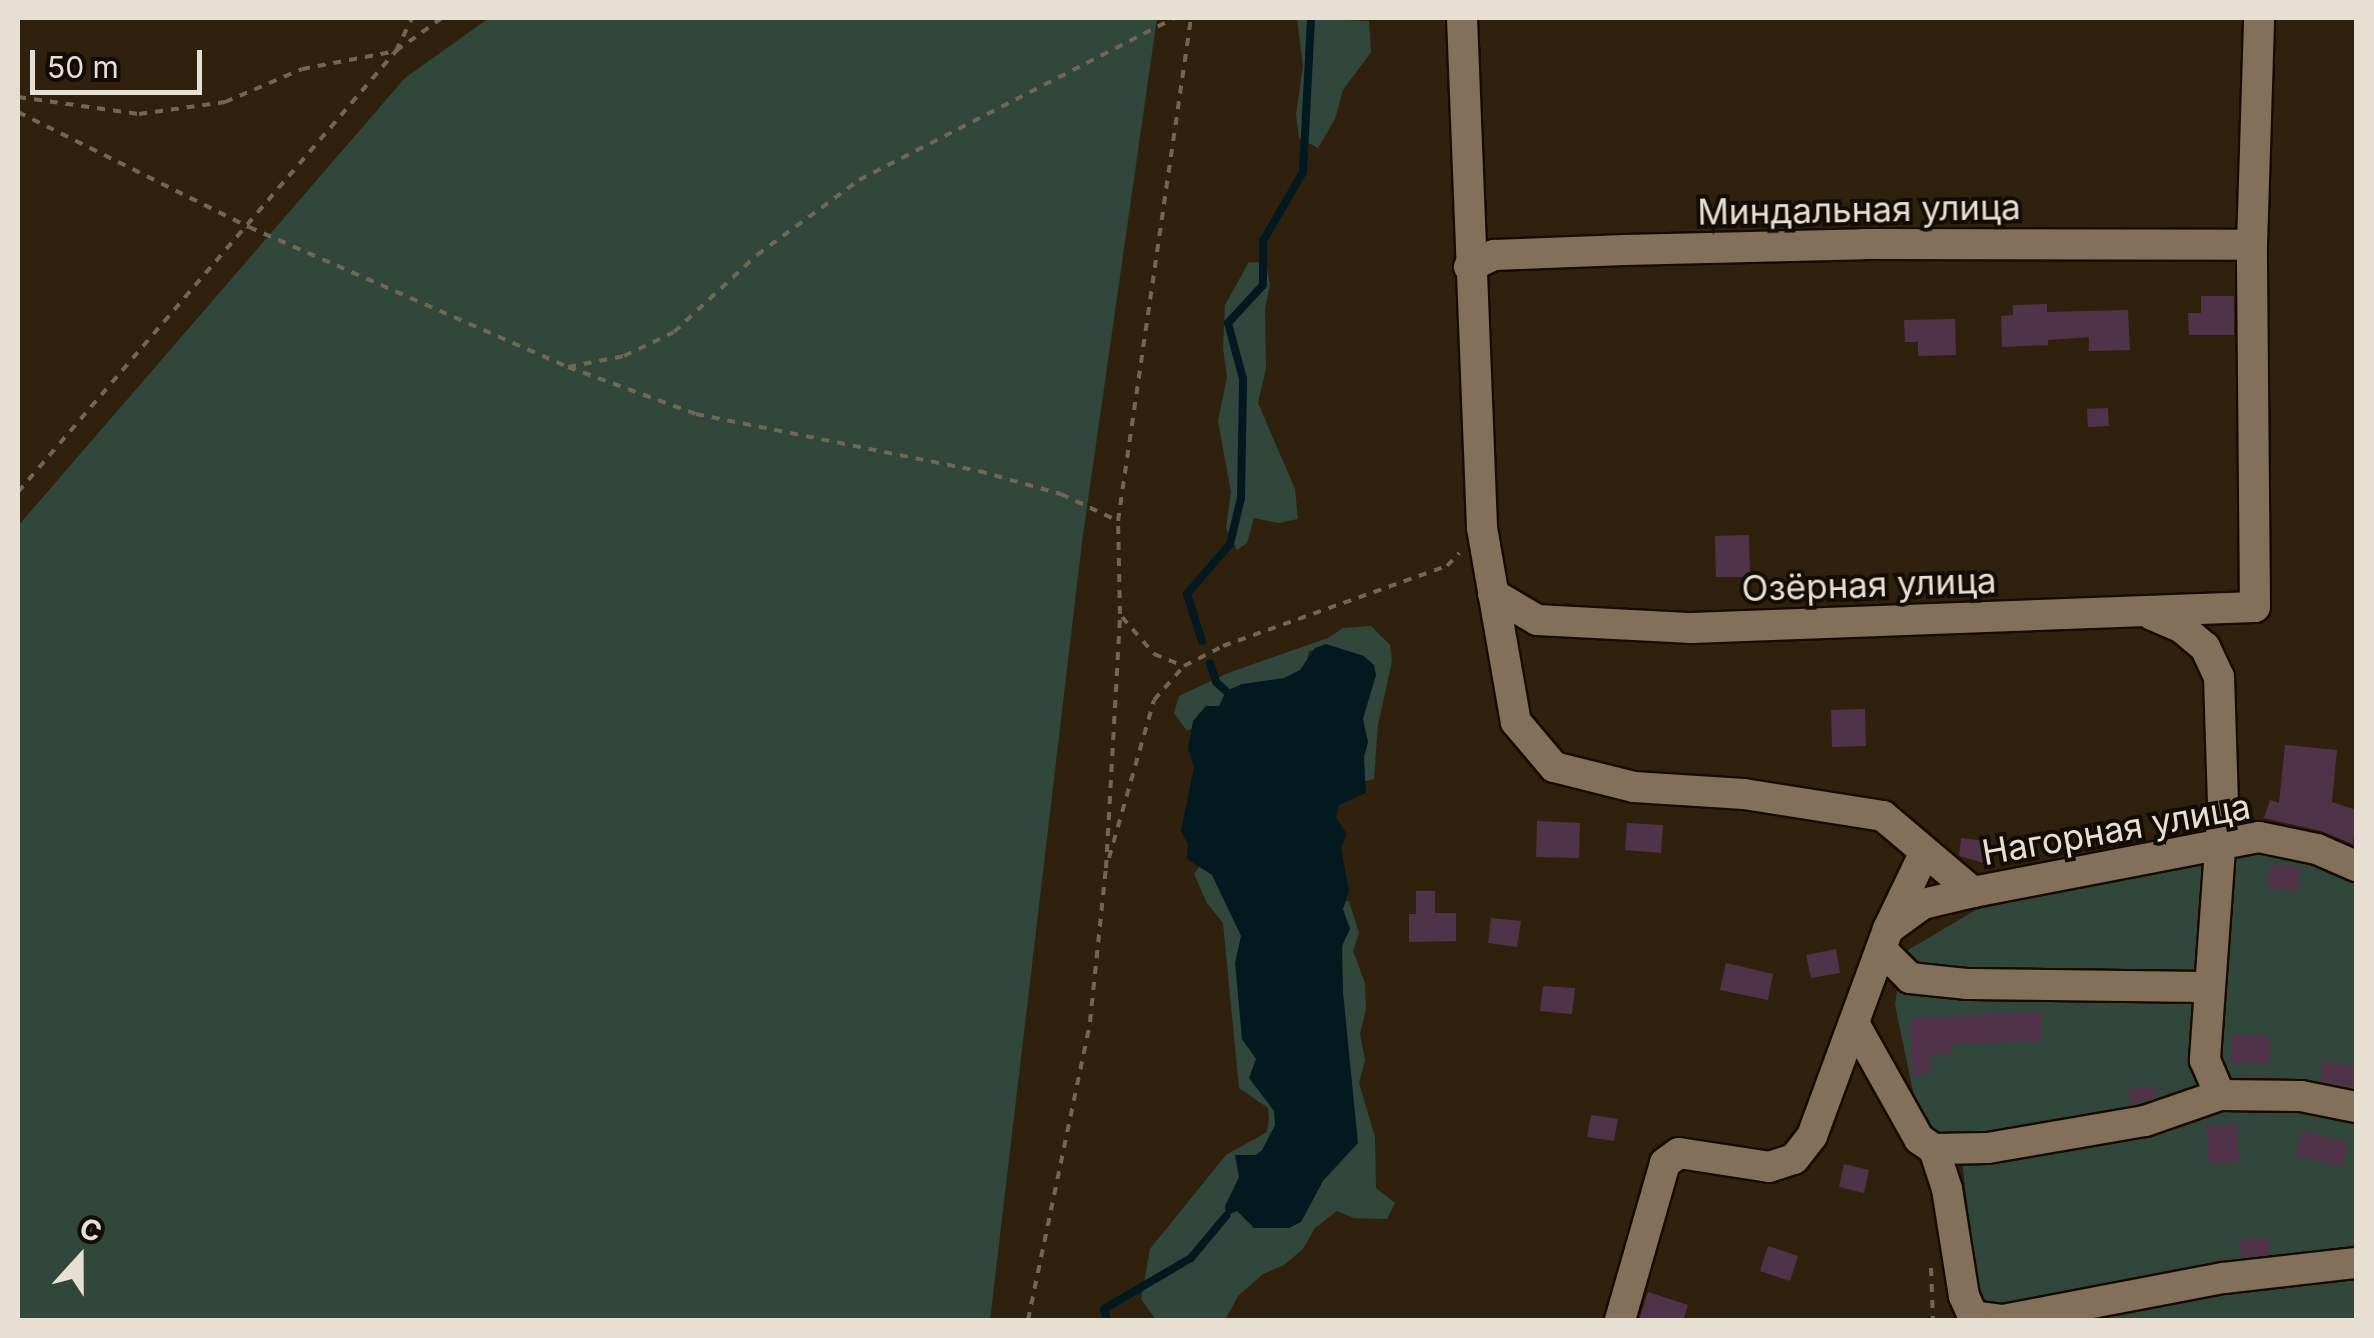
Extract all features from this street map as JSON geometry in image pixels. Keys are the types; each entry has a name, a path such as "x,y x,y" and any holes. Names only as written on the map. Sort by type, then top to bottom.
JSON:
{"street":[{"path":"1462,18 1482,528 1493,594"},
{"path":"2252,246 2259,18"},
{"name":"Миндальная улица","path":"1470,268 1494,255 1588,251 1864,244 2252,246"},
{"name":"Озёрная улица","path":"1493,594 1536,620 1692,628 2256,606 2252,246"},
{"name":"Нагорная улица","path":"1493,594 1516,722 1554,767 1634,787 1744,794 1883,816 1973,892 2259,837 2318,849 2356,866"},
{"path":"2144,612 2182,628 2204,647 2220,677 2220,844 2205,1060 2220,1095"},
{"path":"1620,1320 1665,1163 1680,1153 1769,1167 1794,1159 1812,1136 1885,939 1924,854"},
{"path":"1885,939 1923,904 1973,892"},
{"path":"1885,939 1910,978 1966,984 2210,987"},
{"path":"1854,1023 1919,1139 1934,1149 1988,1148 2145,1121 2220,1095 2301,1096 2356,1107"},
{"path":"1934,1149 1947,1189 1964,1296 1973,1316 2003,1320 2224,1278 2356,1263"}],"path":[{"path":"18,492 250,227 396,51 412,18"},
{"path":"18,97 139,114 225,102 302,69 396,51 442,18"},
{"path":"568,368 624,356 674,332 757,255 859,180 1174,18"},
{"path":"1028,1320 1090,1022 1106,868 1120,614 1118,521 1191,18"},
{"path":"18,112 250,227 568,368 696,414 996,476 1061,494 1118,521"},
{"path":"1106,868 1154,700 1184,666 1223,646 1447,566 1482,528"},
{"path":"1120,614 1154,654 1184,666"}],"green space":[{"path":"489,18 1157,18 1082,542 990,1320 18,1320 18,526 405,78"},
{"path":"1297,18 1369,21 1371,52 1343,90 1335,119 1318,148 1299,138 1296,114 1303,66"},
{"path":"1249,262 1266,263 1270,285 1265,308 1266,368 1258,403 1295,489 1298,519 1278,523 1254,518 1247,543 1237,550 1226,528 1231,492 1218,421 1227,377 1223,348 1225,305"},
{"path":"1371,626 1390,645 1392,661 1378,725 1374,779 1362,782 1328,647 1309,651 1305,671 1187,731 1174,713 1179,696 1228,673 1328,638 1343,628"},
{"path":"2236,849 2307,855 2356,881 2356,1320 1981,1320 1959,1135 1922,1134 1895,1005 1903,953 1976,910"},
{"path":"1201,865 1219,875 1245,924 1243,972 1256,1023 1247,1037 1267,1058 1263,1079 1274,1095 1284,1126 1280,1165 1244,1181 1246,1202 1262,1221 1286,1216 1300,1205 1284,1188 1288,1175 1306,1162 1331,1122 1334,1087 1344,1087 1351,1073 1337,1009 1344,927 1339,900 1349,901 1359,933 1353,951 1365,983 1366,1009 1360,1034 1365,1060 1359,1083 1375,1137 1376,1188 1395,1203 1387,1219 1354,1218 1337,1211 1315,1228 1303,1249 1284,1265 1263,1274 1238,1296 1225,1320 1156,1320 1141,1299 1150,1249 1226,1155 1267,1132 1269,1118 1268,1108 1239,1088 1223,923 1207,903 1194,874"}],"water":[{"path":"1326,644 1364,656 1374,665 1376,675 1363,719 1368,742 1364,757 1366,793 1339,805 1336,818 1347,834 1341,847 1349,891 1343,909 1350,929 1342,946 1343,992 1358,1143 1323,1181 1301,1222 1289,1228 1254,1228 1237,1211 1226,1216 1225,1206 1239,1177 1235,1155 1256,1155 1262,1150 1275,1125 1274,1111 1249,1078 1256,1059 1242,1039 1235,963 1241,936 1212,875 1187,859 1188,844 1181,831 1194,767 1188,749 1193,721 1206,706 1219,706 1226,691 1242,684 1284,678 1300,670 1315,648"}],"building":[{"path":"2201,296 2234,296 2234,335 2189,335 2188,313 2201,313"},
{"path":"2047,304 2047,312 2128,310 2130,350 2089,351 2089,337 2048,340 2048,345 2002,347 2001,316 2013,315 2013,305"},
{"path":"1955,319 1956,355 1918,356 1918,342 1905,342 1904,320"},
{"path":"2108,408 2109,426 2088,427 2087,409"},
{"path":"1749,535 1750,577 1716,577 1715,536"},
{"path":"1865,709 1866,746 1832,747 1831,710"},
{"path":"2285,745 2337,750 2332,802 2356,810 2353,844 2321,831 2264,818 2270,800 2279,803"},
{"path":"1537,821 1580,823 1579,858 1536,857"},
{"path":"1627,823 1663,825 1661,853 1625,850"},
{"path":"1961,838 1987,841 1984,863 1959,856"},
{"path":"2271,864 2301,867 2298,892 2268,888"},
{"path":"1416,891 1435,891 1435,913 1456,913 1456,941 1409,942 1409,914 1416,914"},
{"path":"1491,918 1521,921 1517,947 1488,943"},
{"path":"1836,949 1840,973 1811,978 1806,955"},
{"path":"1726,963 1773,974 1768,1000 1720,990"},
{"path":"1543,986 1575,988 1572,1014 1540,1011"},
{"path":"2041,1011 2042,1041 1952,1044 1952,1054 1930,1055 1931,1074 1913,1075 1910,1019"},
{"path":"2232,1036 2270,1036 2270,1063 2232,1063"},
{"path":"2323,1061 2356,1067 2355,1087 2320,1081"},
{"path":"2156,1086 2157,1097 2130,1105 2128,1089"},
{"path":"1591,1115 1618,1119 1614,1141 1587,1137"},
{"path":"2237,1124 2239,1162 2209,1164 2206,1126"},
{"path":"2302,1131 2348,1142 2342,1167 2296,1156"},
{"path":"1844,1164 1869,1170 1864,1193 1839,1187"},
{"path":"2269,1238 2270,1254 2241,1257 2240,1239"},
{"path":"1768,1246 1798,1256 1790,1281 1760,1271"},
{"path":"1648,1292 1688,1305 1683,1320 1639,1320"}],"waterway":[{"path":"1202,641 1187,594 1230,544 1241,498 1243,379 1228,323 1263,285 1263,241 1303,172 1311,18"},
{"path":"1210,663 1216,682 1226,691"},
{"path":"1107,1320 1104,1309 1191,1258 1226,1216"}]}
